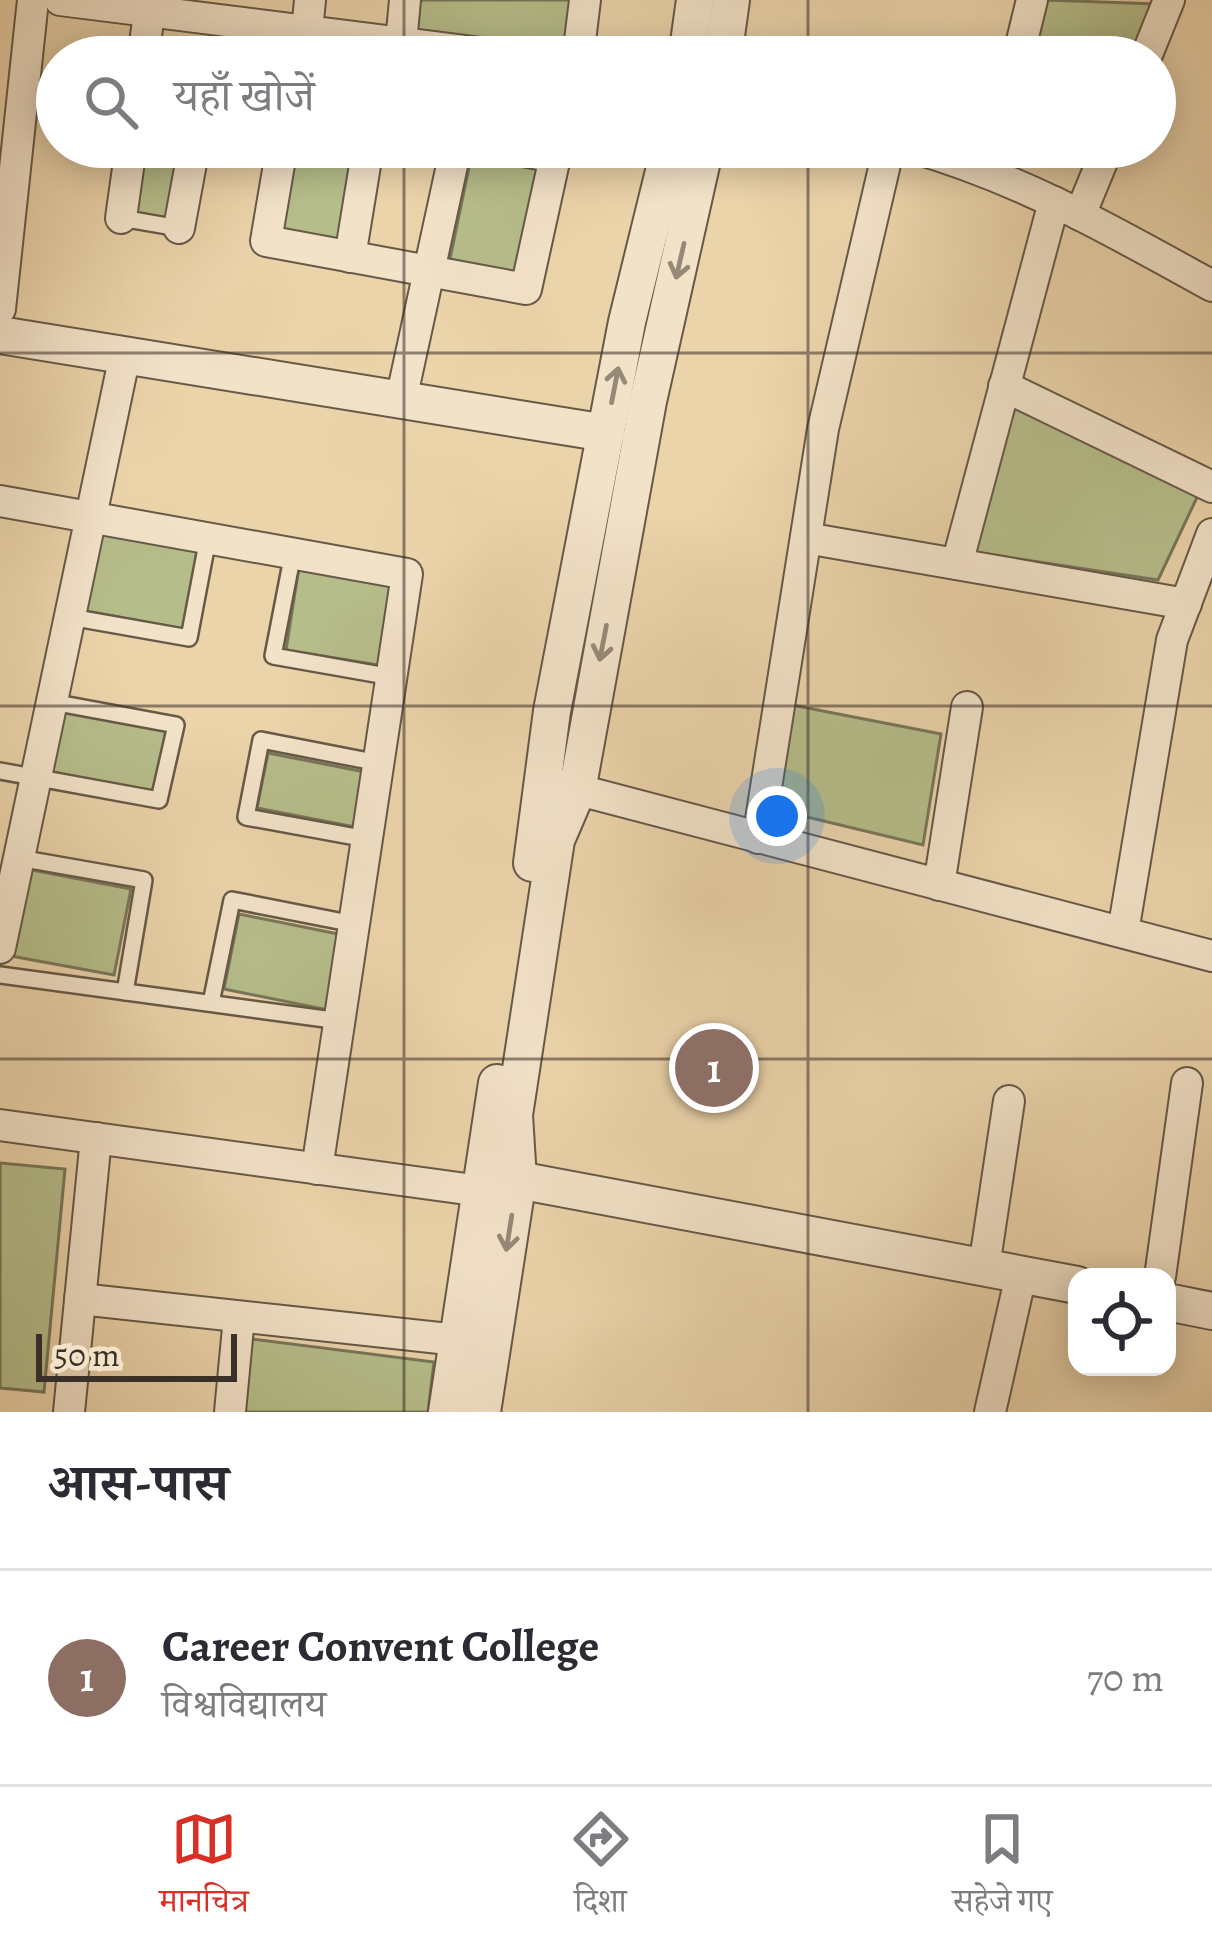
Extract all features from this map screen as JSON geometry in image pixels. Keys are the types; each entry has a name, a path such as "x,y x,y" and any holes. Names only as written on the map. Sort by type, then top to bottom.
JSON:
{"street":[{"path":"0,309 8,147 33,0"},
{"path":"60,0 308,16 377,36"},
{"path":"402,36 406,0"},
{"path":"581,36 585,0"},
{"path":"690,36 694,0"},
{"path":"726,36 731,0"},
{"path":"1023,36 1032,0"},
{"path":"1154,36 1169,0"},
{"path":"146,36 150,6"},
{"path":"121,218 127,168"},
{"path":"179,228 190,168"},
{"path":"278,168 266,241 526,289 553,168"},
{"path":"350,257 365,168"},
{"path":"401,400 452,168"},
{"path":"561,786 552,711 627,322 665,168"},
{"path":"447,1412 494,1181 561,786 700,168"},
{"path":"758,838 823,430 884,168"},
{"path":"1006,168 1067,209 1212,286"},
{"path":"957,564 1004,386 1067,209 1091,168"},
{"path":"0,334 606,433"},
{"path":"0,948 125,355"},
{"path":"1004,386 1212,487"},
{"path":"0,501 407,574 317,1169"},
{"path":"1123,932 1172,640 1212,534"},
{"path":"806,538 1186,604"},
{"path":"939,885 968,707"},
{"path":"561,786 1212,956"},
{"path":"1161,1268 1187,1083"},
{"path":"984,1267 1009,1101"},
{"path":"0,1125 317,1169 494,1181 1068,1283"},
{"path":"69,1412 96,1138"},
{"path":"482,1412 494,1181"},
{"path":"990,1412 1022,1275"},
{"path":"80,1299 458,1340"},
{"path":"1176,1304 1212,1311"},
{"path":"230,1412 239,1317"}],"lane":[{"path":"121,218 179,228"},
{"path":"70,617 189,638 208,538"},
{"path":"293,553 274,656 392,677"},
{"path":"0,771 159,800 176,725 52,702"},
{"path":"367,839 247,817 260,740 379,763"},
{"path":"19,858 144,880 125,992"},
{"path":"211,1003 232,900 354,924"},
{"path":"0,975 340,1021"}],"green space":[{"path":"416,0 573,0 569,36 413,35"},
{"path":"1046,0 1156,4 1144,36 1037,36"},
{"path":"134,168 182,168 175,219 128,212"},
{"path":"286,168 354,168 342,244 276,234"},
{"path":"469,168 543,168 522,274 450,259"},
{"path":"1016,397 1201,489 1158,580 967,551"},
{"path":"96,528 198,547 184,629 81,610"},
{"path":"299,567 392,583 378,665 286,650"},
{"path":"787,704 941,734 923,845 774,809"},
{"path":"59,711 166,731 155,792 48,771"},
{"path":"268,753 365,772 355,827 257,808"},
{"path":"27,869 131,889 114,975 11,956"},
{"path":"239,914 343,935 328,1010 224,989"},
{"path":"0,1163 65,1169 44,1392 0,1388"},
{"path":"252,1339 434,1362 428,1412 243,1412"}],"place":[{"name":"Career Convent College","path":"714,1068"}]}
